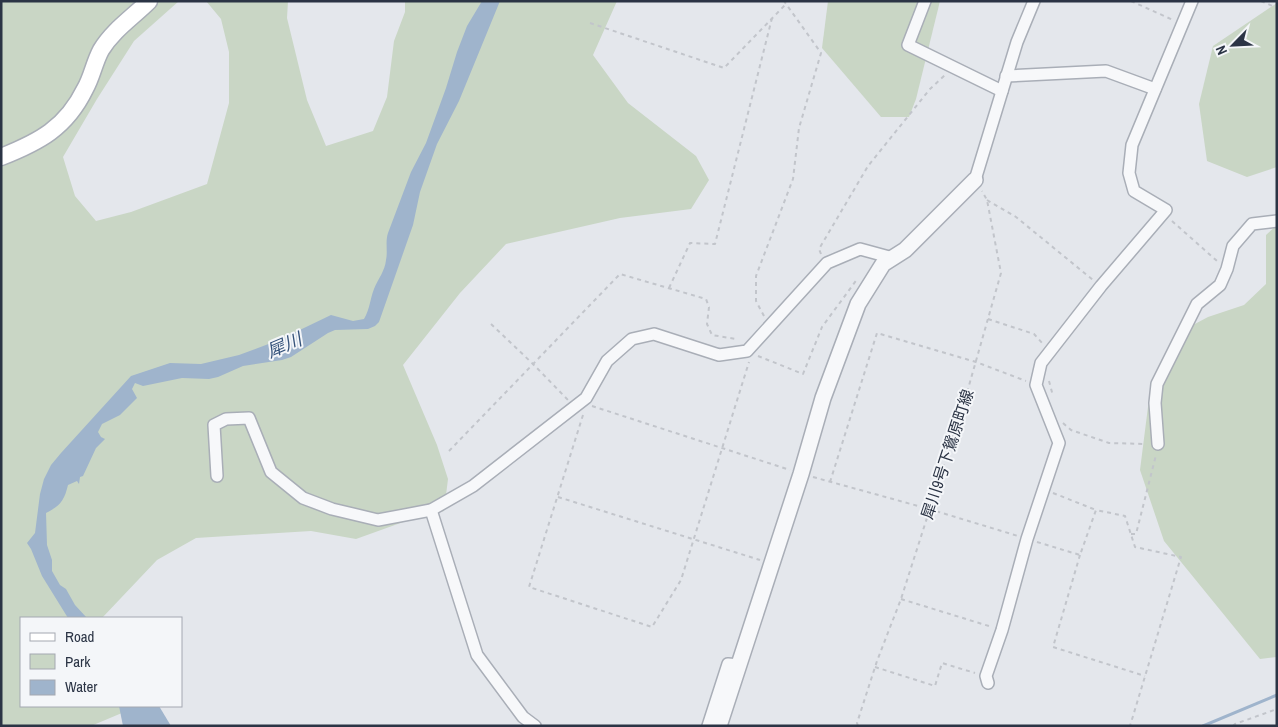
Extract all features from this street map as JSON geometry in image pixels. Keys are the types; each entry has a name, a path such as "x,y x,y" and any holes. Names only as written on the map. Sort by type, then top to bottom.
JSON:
{"main road":[{"path":"1,157 32,145 58,127 85,90 101,50 118,29 149,1"}],"street":[{"path":"925,1 908,45 1002,91"},
{"path":"719,726 801,474 823,398 858,304 883,264 905,250 928,229 975,180 1017,42 1034,1"},
{"path":"987,680 1027,539 1059,443 1036,385 1041,363 1101,286 1166,210 1134,191 1129,172 1132,145 1192,1"},
{"path":"1006,76 1106,71 1155,89"},
{"path":"1158,444 1155,403 1157,384 1197,304 1220,285 1227,269 1233,246 1252,224 1277,221"},
{"path":"217,476 214,425 226,419 249,418 271,472 303,498 332,509 378,520 432,510 473,486 575,407 587,401 607,361 632,339 654,334 720,354 747,351 827,263 860,249 893,258"},
{"path":"432,510 478,655 523,716 534,726"},
{"path":"708,726 728,664 739,667"}],"path":[{"path":"1131,1 1183,24"},
{"path":"1261,1 1277,8"},
{"path":"590,22 724,68 785,2 821,52 799,128 793,179 756,276 756,301 769,328"},
{"path":"669,288 690,243 714,244 772,18"},
{"path":"825,265 820,250 868,166 930,89 953,67"},
{"name":"犀川9号下鴛原町線","path":"858,726 857,723 875,667 901,599 976,362 1001,273 987,200 975,180"},
{"path":"987,200 1016,217 1101,286"},
{"path":"1163,213 1227,269"},
{"path":"449,451 620,274 706,299 709,307 707,324 712,335 736,339"},
{"path":"747,351 803,374 822,327 859,276"},
{"path":"988,319 1034,334 1050,352"},
{"path":"491,324 575,407"},
{"path":"830,482 877,333 976,362 1036,385"},
{"path":"747,351 750,359 722,448 681,580 652,627 529,587 587,401 722,448 801,474 929,509 1080,555"},
{"path":"1048,380 1053,397"},
{"path":"1061,422 1071,430 1109,443 1158,444 1136,534 1131,534"},
{"path":"1044,489 1096,510 1124,516 1135,547 1182,557 1130,726"},
{"path":"558,497 772,564"},
{"path":"1096,510 1080,555 1053,647 1145,676"},
{"path":"901,599 1002,630"},
{"path":"875,667 935,686 942,663 987,680"},
{"path":"1233,726 1277,709"}],"green space":[{"path":"1,1 179,1 134,41 63,157 75,196 96,221 131,212 207,184 229,103 229,52 221,19 206,1 288,1 287,18 307,100 326,146 373,131 387,97 394,41 405,12 405,1 617,1 593,55 628,103 696,156 709,180 691,209 620,218 506,244 460,293 403,365 437,445 448,479 444,511 406,521 356,539 311,531 196,538 157,560 103,617 20,617 20,707 126,707 129,710 91,726 3,726 1,724"},
{"path":"828,1 940,1 916,99 909,117 881,117 822,48"},
{"path":"1277,3 1277,167 1247,177 1207,161 1199,104 1213,46"},
{"path":"1277,225 1277,657 1260,659 1164,541 1140,470 1149,399 1176,334 1208,317 1244,305 1266,284 1266,235"}],"water":[{"name":"犀川","path":"482,1 500,1 459,101 437,144 420,192 413,225 379,322 368,329 335,330 291,357 243,366 218,377 209,379 182,378 143,386 135,383 132,389 137,398 120,415 102,424 98,432 105,439 96,448 83,476 80,477 79,484 77,481 68,485 61,502 46,513 47,545 52,560 52,571 60,585 66,589 75,605 86,617 67,617 42,576 27,543 35,533 40,494 44,479 51,465 131,376 170,363 201,364 239,355 279,340 331,315 353,321 364,319 385,264 388,233 411,172 426,143 467,26"},
{"path":"119,707 160,707 171,726 123,726"}],"waterway":[{"path":"1203,726 1277,695"}]}
